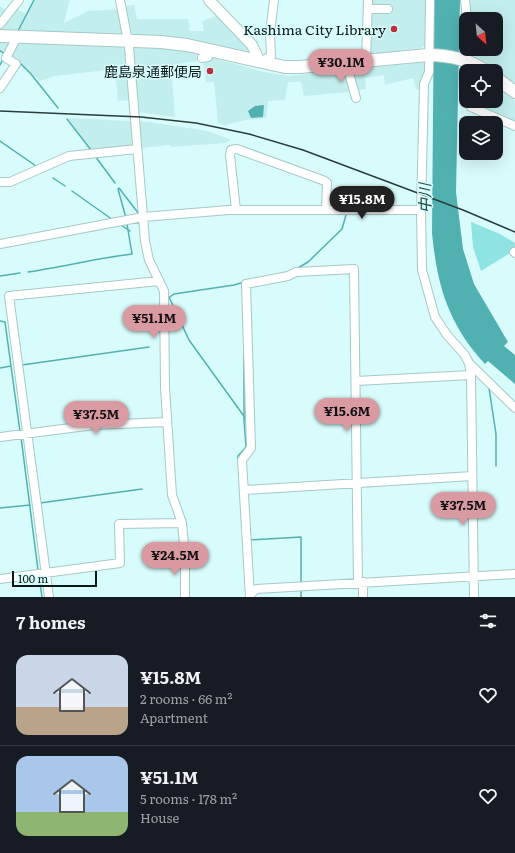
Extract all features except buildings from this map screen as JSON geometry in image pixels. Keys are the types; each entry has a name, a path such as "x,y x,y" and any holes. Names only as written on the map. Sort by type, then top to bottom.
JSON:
{"highway":[{"path":"0,36 128,42 161,42 206,54 285,67 300,67 429,55 459,56"},
{"path":"466,56 477,64"},
{"path":"503,83 513,89"}],"main road":[{"path":"209,0 252,45 260,62"}],"street":[{"path":"0,24 19,0"},
{"path":"120,0 128,42 145,241 149,260 164,291 165,387 172,495 182,524 185,555 185,597"},
{"path":"260,62 271,56 270,33 274,0"},
{"path":"430,0 428,72 424,84 420,210 422,270 435,317 446,335 464,354 469,363 515,408"},
{"path":"465,0 466,12"},
{"path":"366,61 368,4 388,10"},
{"path":"0,88 16,64 6,58 17,37"},
{"path":"346,63 356,98"},
{"path":"472,108 515,126"},
{"path":"0,182 10,182 69,156 137,149"},
{"path":"236,210 230,155 231,150 237,149 325,181 327,183 326,210"},
{"path":"0,244 144,217 236,210 420,210"},
{"path":"250,596 242,460 251,448 246,284 288,276 296,272 354,270 360,582 363,597"},
{"path":"49,597 41,574 22,434 9,296 158,281"},
{"path":"469,363 474,597"},
{"path":"356,381 470,375"},
{"path":"0,437 94,425 167,422"},
{"path":"244,490 472,476"},
{"path":"0,579 120,563 119,524 182,524"},
{"path":"250,596 256,589 515,574"}],"shaded area":[{"path":"33,0 70,0 64,23 88,11 123,9 124,6 134,5 137,19 188,19 190,31 204,31 202,21 216,16 249,52 247,54 192,40 161,36 0,32 0,6 7,11 12,6 26,14"},
{"path":"373,0 426,0 425,45 421,48 373,54 370,51"},
{"path":"434,0 460,0 456,192 463,249 474,284 508,342 504,346 515,355 515,384 488,361 485,364 472,349 453,319 441,287 432,233"},
{"path":"469,0 515,0 515,81 509,82 503,77 503,64 488,64 474,56 503,56 503,12 470,12"},
{"path":"0,41 165,48 188,51 264,72 288,76 427,62 426,87 416,90 413,78 385,85 384,75 365,78 366,89 304,96 301,82 288,82 285,100 268,101 266,118 246,120 226,126 218,123 214,82 206,82 203,60 171,65 175,117 131,111 130,100 118,101 115,69 55,76 40,81 18,62 0,51"},
{"path":"503,92 515,101 515,125 503,119 503,116 496,116 479,108 503,108"},
{"path":"264,105 263,117 251,118 248,111 255,106"},
{"path":"68,118 149,122 208,131 231,140 225,143 171,147 170,145 93,153"},
{"path":"471,222 500,234 515,243 515,250 481,271 473,247"}],"waterway":[{"path":"18,31 34,0"},
{"path":"0,51 5,54"},
{"path":"0,65 3,59"},
{"path":"19,62 31,74 58,108"},
{"path":"67,119 91,150"},
{"path":"0,141 36,166"},
{"path":"95,156 115,183"},
{"path":"53,178 65,186"},
{"path":"119,188 139,214"},
{"path":"118,189 126,218"},
{"path":"72,191 113,220"},
{"path":"298,268 308,262 342,229 346,215"},
{"path":"28,272 132,254 127,224"},
{"path":"121,225 130,231"},
{"path":"0,276 20,273"},
{"path":"167,299 174,294 234,285 244,282"},
{"path":"169,297 189,340 246,419 246,422"},
{"path":"0,321 5,322 20,432"},
{"path":"238,461 238,456 246,447 244,420 244,340"},
{"path":"22,365 149,347"},
{"path":"0,368 11,366"},
{"path":"489,388 496,434 496,466"},
{"path":"21,437 38,570"},
{"path":"40,503 142,489"},
{"path":"0,508 30,505"},
{"path":"249,540 301,537 301,583"},
{"path":"39,576 42,597"},
{"path":"301,589 301,597"}],"railway":[{"path":"0,111 141,117 196,123 249,134 303,150 463,210 515,232"}],"place":[{"name":"Kashima City Library","path":"394,29"},
{"name":"鹿島泉通郵便局","path":"210,71"}],"water label":[{"name":"中川","path":"424,198"}]}
